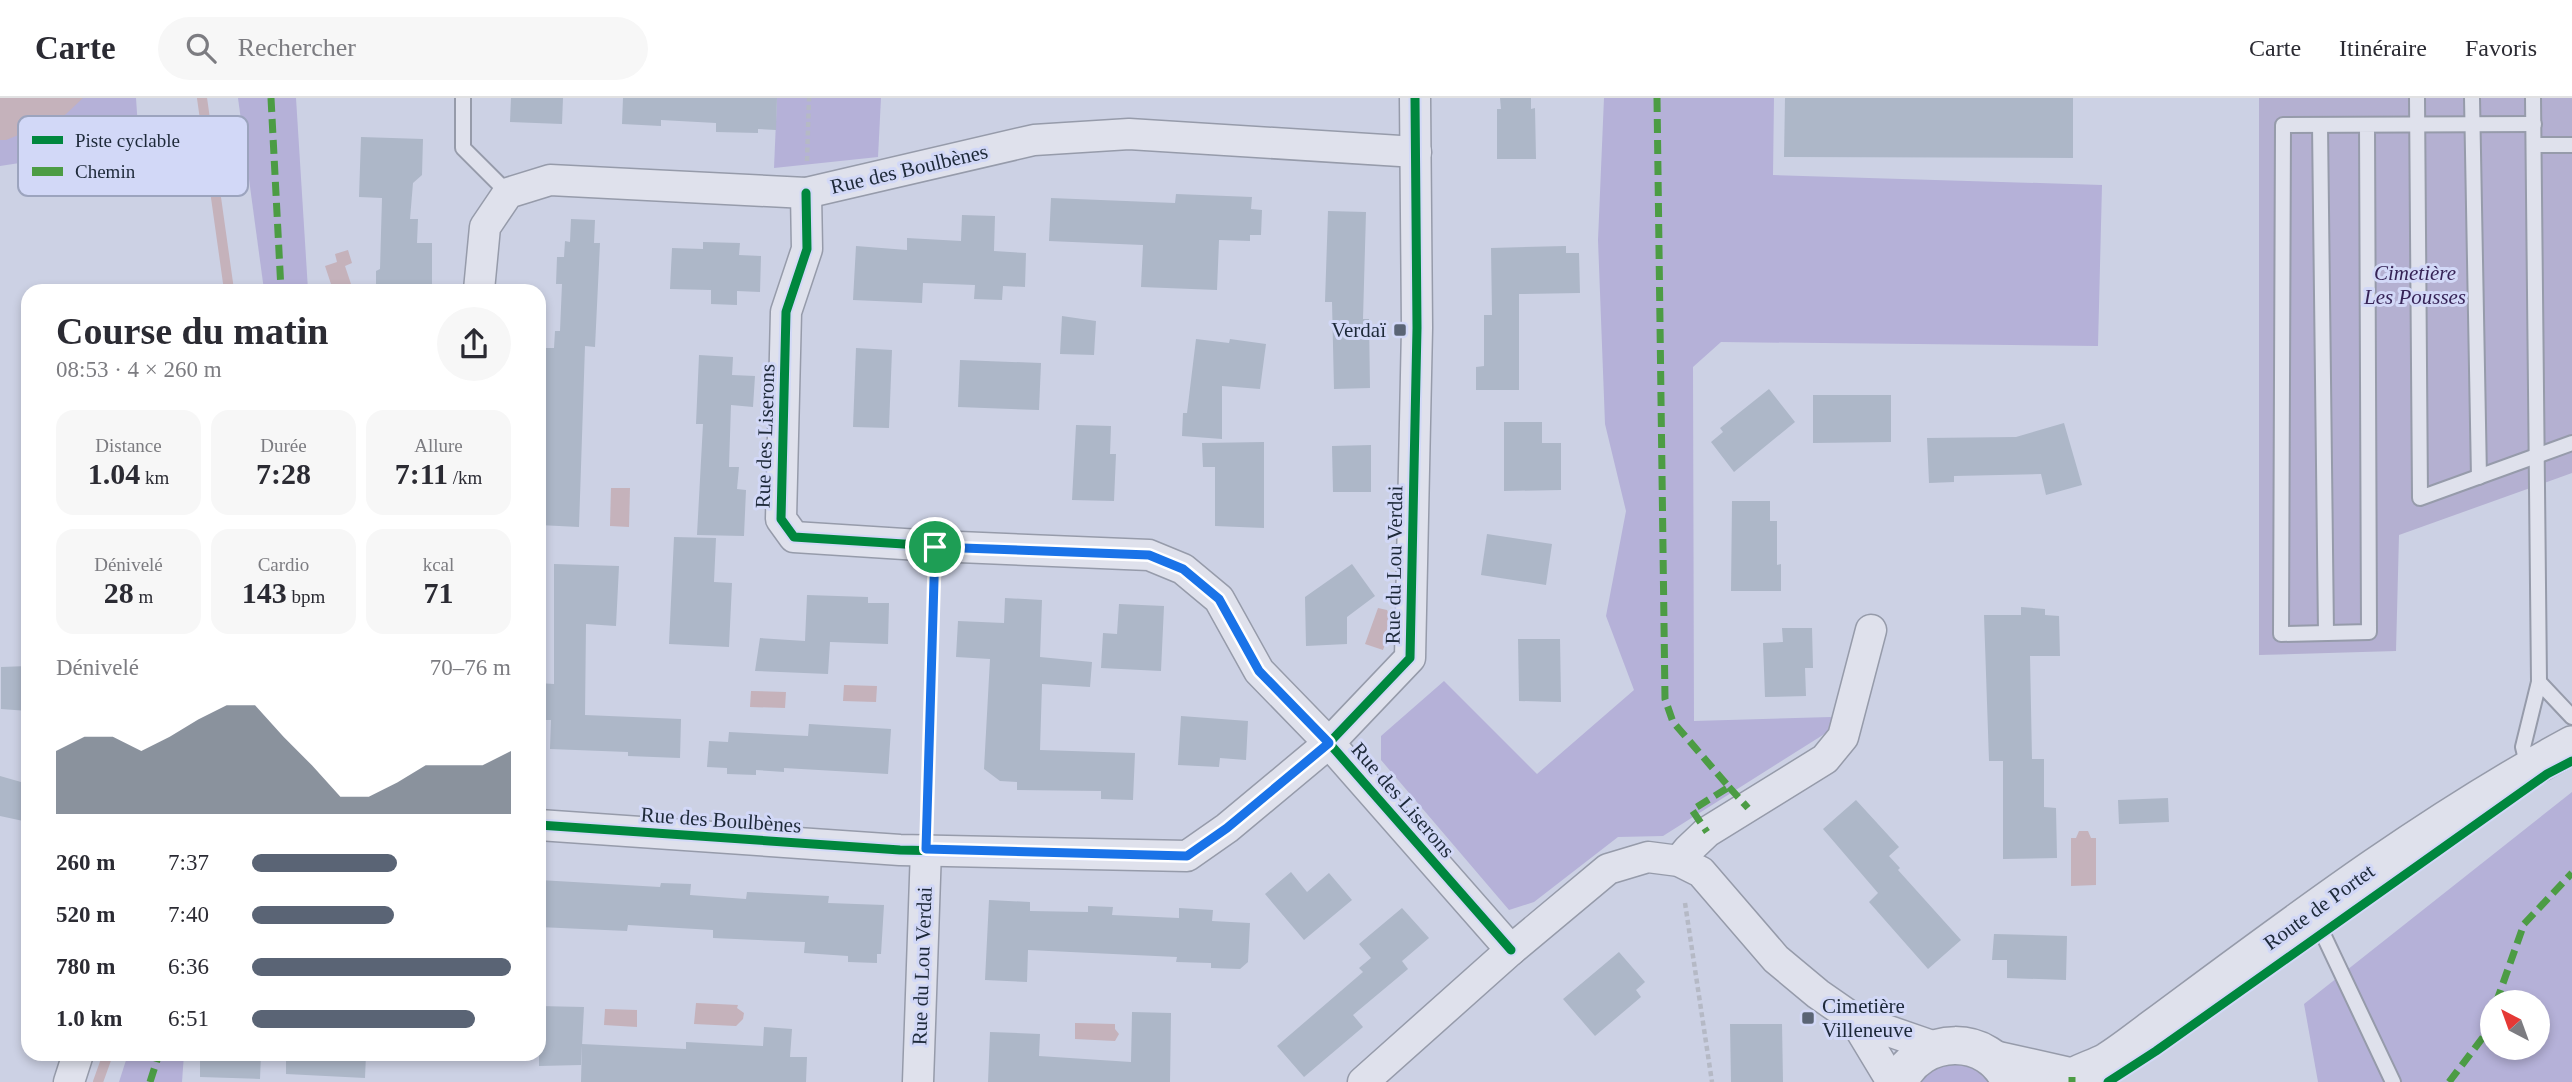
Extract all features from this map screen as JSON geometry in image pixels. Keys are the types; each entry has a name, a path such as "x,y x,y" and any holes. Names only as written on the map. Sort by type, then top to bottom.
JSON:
{"street":[{"name":"Rue du Lou Verdai","path":"918,1082 913,850 1187,856 1227,828 1329,743 1410,658 1417,328 1415,98"},
{"name":"Rue des Boulbènes","path":"508,193 550,180 806,194 1034,140 1129,134 1416,152"},
{"path":"480,284 485,227 508,193"},
{"name":"Rue des Liserons","path":"806,194 807,249 786,312 781,519 794,537 935,547 1149,555 1183,569 1219,599 1259,671 1329,743 1511,950"},
{"path":"1679,861 1707,832 1825,760 1843,737 1871,629"},
{"name":"Route de Portet","path":"1935,1047 1967,1045 1982,1051 2003,1071 2068,1079 2107,1061 2412,840 2529,768 2572,745"},
{"name":"Rue des Boulbènes","path":"546,825 913,850"},
{"path":"1363,1082 1511,950 1608,869 1648,857 1679,861 1700,872 1776,959 1818,994 1854,1019 1935,1047"},
{"path":"1854,1019 1892,1082"},
{"path":"1899,1082 1903,1072 1917,1057 1935,1047"},
{"path":"69,1082 76,1061"}],"lane":[{"path":"463,98 463,148 508,193"},
{"path":"2417,98 2420,498 2572,443"},
{"path":"2472,98 2479,477"},
{"path":"2529,768 2523,747 2539,682 2533,98"},
{"path":"2367,125 2369,632 2281,634 2283,125 2534,124"},
{"path":"2320,125 2326,633"},
{"path":"2534,145 2572,145"},
{"path":"2539,682 2572,717"},
{"path":"2308,913 2322,932 2393,1082"}],"path":[{"path":"806,194 809,98"},
{"path":"913,850 935,547"},
{"path":"1679,861 1712,1082"}],"shaded area":[{"path":"0,98 136,98 137,116 18,116 18,163 0,166"},
{"path":"0,98 83,98 63,116 18,116 18,135 0,140"},
{"path":"238,98 296,98 308,284 263,284 248,172 248,116 240,116"},
{"path":"777,98 881,98 878,157 774,168"},
{"path":"1604,98 1774,98 1773,175 2102,185 2098,346 1721,342 1693,367 1694,721 1831,717 1834,728 1663,836 1618,837 1534,902 1509,910 1381,760 1381,736 1444,681 1537,774 1634,690 1606,616 1626,511 1605,424 1598,240"},
{"path":"348,250 352,263 345,266 351,284 331,284 325,266 337,262 335,254"},
{"path":"611,488 630,488 629,527 610,526"},
{"path":"1378,608 1387,610 1389,615 1395,617 1383,650 1365,644"},
{"path":"844,685 877,686 876,702 843,701"},
{"path":"751,691 786,692 785,708 750,707"},
{"path":"2572,792 2572,1082 2318,1082 2304,1004"},
{"path":"2079,831 2088,831 2091,838 2096,838 2096,885 2071,886 2071,838 2076,838"},
{"path":"696,1003 738,1005 737,1008 744,1013 743,1019 736,1026 694,1024"},
{"path":"605,1009 637,1010 637,1027 604,1025"},
{"path":"1075,1023 1115,1024 1119,1034 1115,1041 1075,1039"},
{"path":"126,1061 184,1061 182,1082 119,1082"},
{"path":"1954,1061 1977,1066 1995,1082 1918,1082 1931,1068"}],"green space":[{"name":"Cimetière Les Pousses","path":"2259,98 2572,98 2572,473 2399,535 2396,651 2259,655"}],"building":[{"path":"511,98 563,98 562,124 510,122"},
{"path":"623,98 777,98 776,130 758,129 758,133 716,132 716,123 661,120 661,126 622,124"},
{"path":"1500,98 1531,98 1531,109 1535,108 1536,159 1497,159 1497,109 1501,109"},
{"path":"1785,98 2073,98 2073,158 1784,157"},
{"path":"361,137 423,139 422,175 413,183 410,219 418,219 417,243 432,243 432,284 376,284 376,271 380,269 382,198 359,197"},
{"path":"1176,194 1252,197 1251,209 1262,210 1261,235 1250,235 1250,241 1219,240 1217,290 1141,287 1143,245 1049,241 1051,198 1175,203"},
{"path":"1328,211 1366,212 1363,319 1369,319 1370,388 1334,389 1332,302 1325,302"},
{"path":"962,215 995,216 994,251 1026,253 1025,287 1003,286 1002,300 974,299 975,285 923,283 922,303 853,300 856,246 907,250 907,238 961,241"},
{"path":"571,219 595,220 594,243 600,243 595,347 585,346 579,527 546,525 546,348 554,348 555,331 560,331 562,284 556,284 557,257 564,257 565,241 570,242"},
{"path":"703,242 740,243 739,255 761,256 760,292 737,291 737,305 711,304 711,290 670,289 672,248 703,249"},
{"path":"1566,246 1566,253 1579,253 1580,293 1519,294 1519,390 1476,390 1476,367 1484,366 1484,315 1492,315 1491,248"},
{"path":"1062,316 1096,321 1094,355 1060,354"},
{"path":"1196,339 1229,343 1230,339 1266,344 1260,389 1222,386 1222,439 1182,436 1183,413 1187,413"},
{"path":"856,348 892,350 889,428 853,427"},
{"path":"699,355 733,357 732,375 755,376 753,407 731,405 729,467 739,467 737,489 746,490 744,536 697,535 703,424 696,424"},
{"path":"960,360 1041,363 1039,410 958,407"},
{"path":"1769,389 1795,422 1734,472 1711,442 1723,432 1720,428"},
{"path":"1813,395 1891,395 1891,442 1813,443"},
{"path":"1504,422 1542,422 1542,443 1561,443 1561,490 1504,491"},
{"path":"2064,423 2082,485 2046,495 2041,474 1954,476 1954,482 1929,483 1927,438 2016,437"},
{"path":"1076,425 1111,426 1110,454 1116,454 1114,501 1072,500"},
{"path":"1264,442 1264,528 1215,526 1215,467 1203,467 1202,443"},
{"path":"1371,445 1371,492 1333,492 1332,446"},
{"path":"1732,501 1770,501 1770,521 1777,521 1777,565 1781,564 1781,591 1731,591"},
{"path":"1487,534 1552,544 1546,585 1481,575"},
{"path":"674,537 716,538 714,582 732,583 729,647 669,644"},
{"path":"554,564 619,566 616,626 586,624 585,715 681,719 680,758 628,756 628,752 550,749 551,720 546,720 546,683 554,684"},
{"path":"1352,564 1375,596 1347,617 1347,644 1306,646 1305,597"},
{"path":"807,595 868,597 868,603 889,603 888,644 830,642 828,674 755,671 760,638 805,641"},
{"path":"1005,598 1042,600 1040,657 1092,662 1090,687 1042,684 1040,750 1135,753 1133,800 1101,799 1101,791 1017,790 1017,782 1000,781 984,769 990,659 956,657 958,621 1004,623"},
{"path":"1119,604 1164,606 1161,671 1101,668 1103,633 1117,634"},
{"path":"2021,607 2045,609 2045,615 2059,616 2060,656 2030,656 2032,759 2044,759 2044,807 2056,808 2057,858 2003,859 2003,761 1989,761 1984,615 2021,615"},
{"path":"1782,628 1812,628 1813,668 1805,668 1806,696 1765,697 1763,643 1783,642"},
{"path":"1518,639 1560,639 1561,702 1519,701"},
{"path":"21,666 21,710 1,709 1,667"},
{"path":"1181,716 1248,721 1246,760 1220,758 1219,767 1178,765"},
{"path":"809,724 891,729 888,774 784,768 784,772 756,770 756,775 727,774 727,768 707,767 709,741 728,742 729,732 808,736"},
{"path":"0,776 21,782 21,820 0,816"},
{"path":"2168,798 2169,822 2119,824 2118,800"},
{"path":"1856,800 1899,847 1889,856 1900,868 1898,870 1961,940 1928,969 1869,902 1878,893 1823,829"},
{"path":"1291,872 1307,892 1329,873 1352,900 1304,940 1265,894"},
{"path":"546,880 660,887 661,883 691,884 690,895 746,899 747,892 829,896 828,903 884,905 881,954 877,954 877,963 848,962 848,956 804,953 805,942 713,938 713,930 628,925 627,931 546,927"},
{"path":"989,900 1030,902 1030,911 1088,912 1088,906 1113,907 1112,915 1179,918 1179,908 1213,910 1212,921 1250,923 1248,962 1240,969 1211,968 1211,963 1176,962 1177,957 1028,950 1027,982 985,980"},
{"path":"1402,908 1429,938 1402,961 1408,969 1353,1015 1363,1027 1304,1077 1277,1046 1363,972 1359,968 1371,958 1359,944"},
{"path":"1994,934 2067,936 2066,980 2007,978 2007,960 1992,960"},
{"path":"1619,952 1645,982 1636,990 1641,997 1595,1036 1563,999"},
{"path":"546,1006 584,1007 581,1065 539,1066 539,1061 546,1061"},
{"path":"1132,1012 1171,1013 1170,1082 988,1082 990,1032 1040,1034 1039,1056 1131,1062"},
{"path":"1730,1024 1782,1024 1783,1082 1731,1082"},
{"path":"764,1027 792,1029 790,1057 807,1057 806,1082 581,1082 582,1044 686,1049 686,1042 763,1046"},
{"path":"200,1061 261,1061 260,1079 200,1077"},
{"path":"286,1061 366,1061 365,1078 286,1074"}],"waterway":[{"path":"202,98 205,116"},
{"path":"216,196 228,284"},
{"path":"98,1082 106,1061"}],"marked path":[{"path":"271,98 281,284"},
{"path":"1657,98 1665,699 1673,722 1729,787 1692,810 1707,832"},
{"path":"1729,787 1748,808"},
{"path":"2501,990 2524,924 2572,873"},
{"path":"2449,1082 2480,1041"},
{"path":"150,1082 157,1061"},
{"path":"2072,1077 2072,1082"}],"cycle path":[{"path":"546,825 900,850 1187,856 1227,828 1329,743 1410,658 1417,328 1415,98"},
{"path":"806,193 807,249 786,312 781,519 794,537 1149,555 1183,569 1219,599 1259,671 1329,743 1511,950"},
{"path":"2108,1082 2156,1051 2547,774 2572,761"}],"place":[{"name":"Verdaï","path":"1400,330"},
{"name":"Cimetière Villeneuve","path":"1808,1018"}],"route":[{"path":"935,547 1149,555 1183,569 1219,599 1259,671 1329,743 1227,828 1187,856 926,849 935,547"}]}
